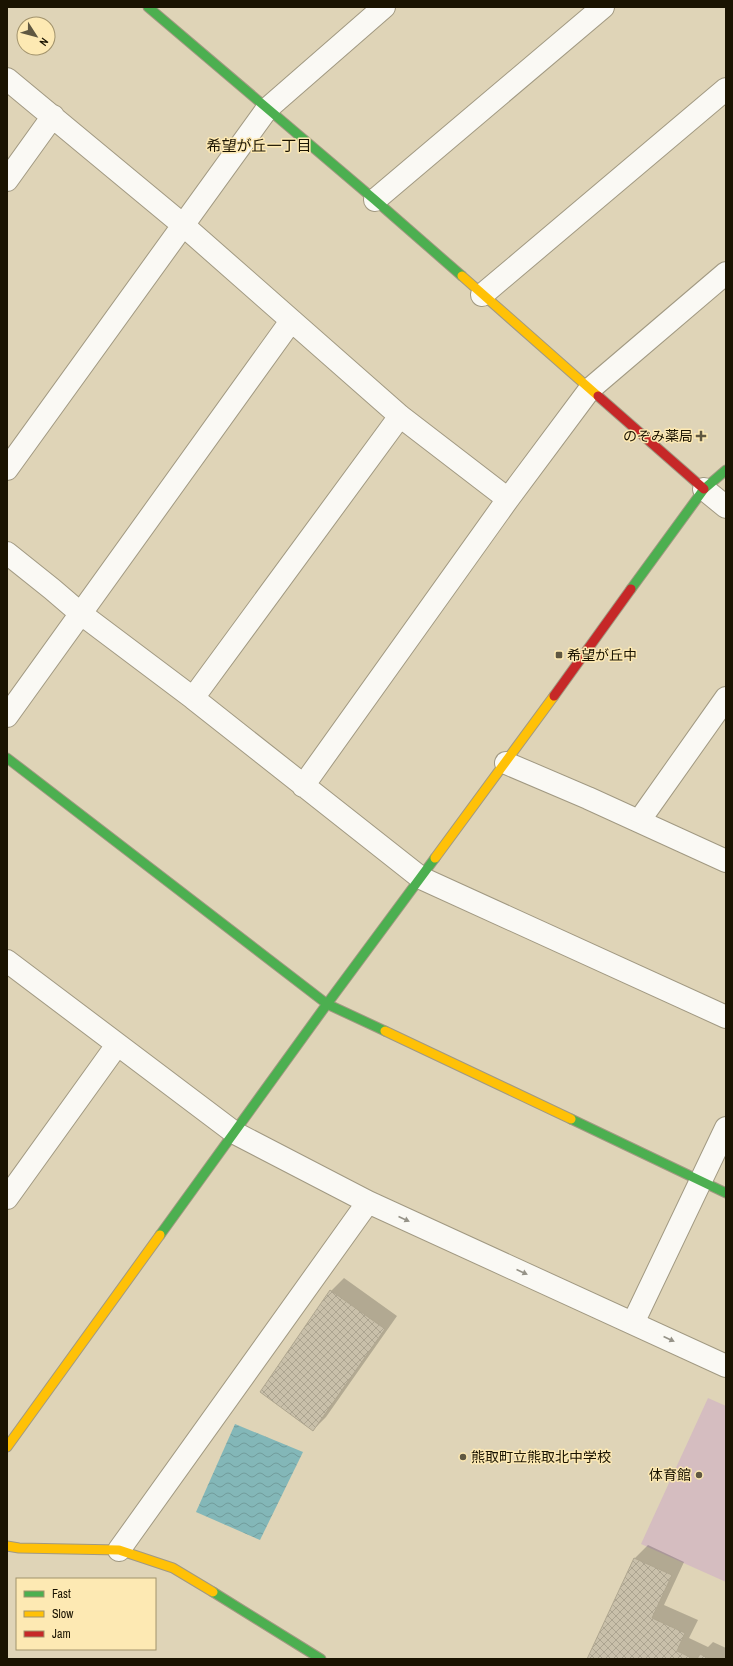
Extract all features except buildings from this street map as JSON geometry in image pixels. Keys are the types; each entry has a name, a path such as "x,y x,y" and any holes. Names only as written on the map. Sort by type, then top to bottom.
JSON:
{"street":[{"path":"7,469 267,109 384,7"},
{"path":"374,200 603,7"},
{"path":"159,10 267,109 374,200 726,507"},
{"path":"7,79 183,225 400,416 508,499"},
{"path":"482,295 726,89"},
{"path":"7,180 53,116"},
{"path":"303,786 508,499 590,389 726,274"},
{"path":"7,716 291,321"},
{"path":"193,698 400,416"},
{"path":"7,1447 327,1004 506,763 704,489 726,470"},
{"path":"7,552 80,613 193,698 421,878 726,1017"},
{"path":"638,821 725,701"},
{"path":"7,758 327,1004 726,1193"},
{"path":"506,763 726,861"},
{"path":"7,961 235,1133 368,1202 726,1366"},
{"path":"7,1198 117,1045"},
{"path":"633,1323 726,1128"},
{"path":"119,1550 368,1202"},
{"path":"7,1546 19,1548 119,1550 173,1568 262,1621 321,1659"}],"shaded area":[{"name":"体育館","path":"708,1398 726,1406 726,1582 641,1544"}],"water":[{"path":"235,1424 303,1452 260,1540 196,1512"}],"traffic: fast":[{"path":"148,7 462,276"},
{"path":"631,589 704,489 726,470"},
{"path":"7,758 327,1004 385,1031"},
{"path":"160,1235 327,1004 435,858"},
{"path":"571,1119 726,1193"},
{"path":"213,1592 321,1659"}],"traffic: slow":[{"path":"462,276 598,396"},
{"path":"435,858 554,696"},
{"path":"385,1031 571,1119"},
{"path":"7,1447 160,1235"},
{"path":"7,1546 19,1548 119,1550 173,1568 213,1592"}],"traffic: jam":[{"path":"598,396 704,489"},
{"path":"554,696 631,589"}],"place":[{"name":"のぞみ薬局","path":"701,436"},
{"name":"希望が丘中","path":"559,655"},
{"name":"熊取町立熊取北中学校","path":"463,1457"},
{"name":"体育館","path":"699,1475"}],"district":[{"name":"希望が丘一丁目","path":"259,146"}]}
